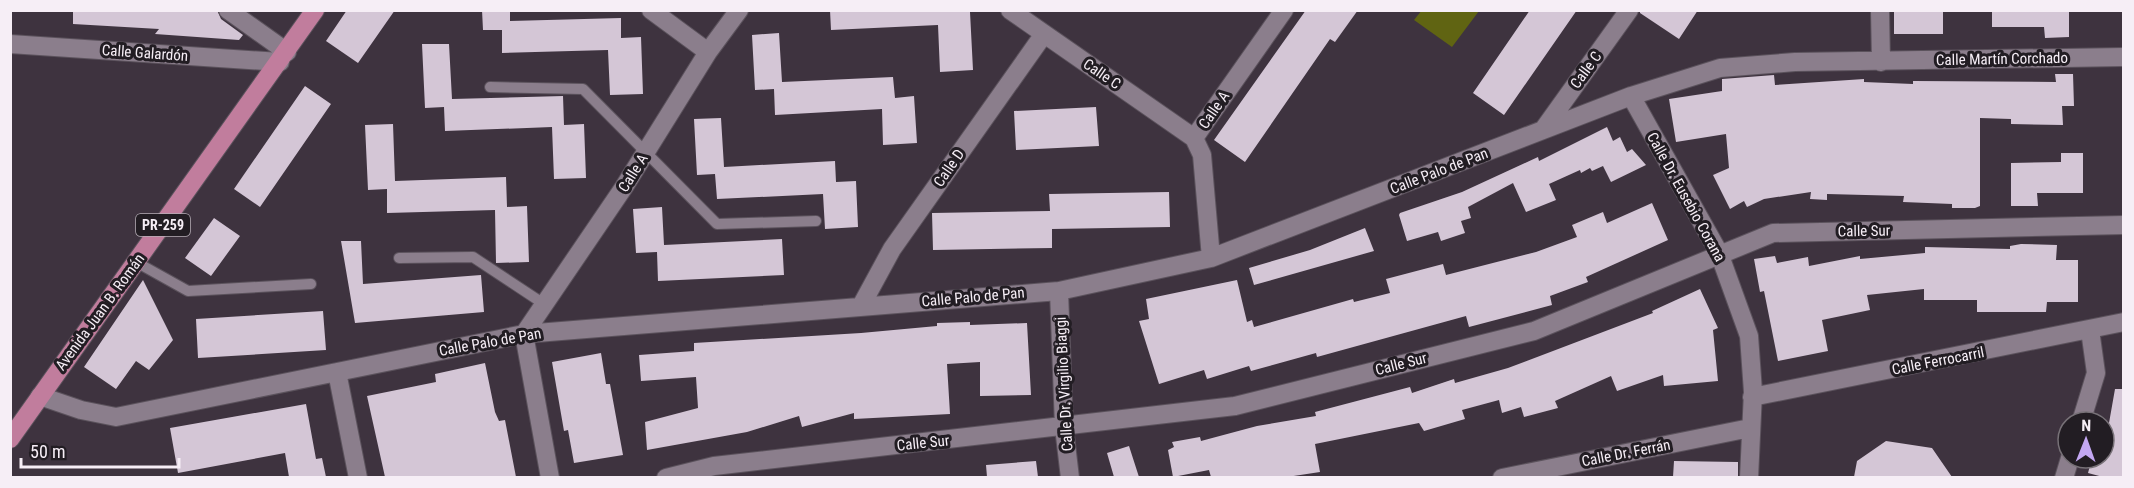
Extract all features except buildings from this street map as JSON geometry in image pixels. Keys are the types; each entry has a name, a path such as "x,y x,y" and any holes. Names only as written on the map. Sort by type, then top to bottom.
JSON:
{"main road":[{"name":"Avenida Juan B. Román","path":"10,439 315,10"}],"street":[{"path":"228,10 283,57"},
{"path":"651,10 708,52"},
{"name":"Calle A","path":"524,334 645,153 708,52 739,10"},
{"name":"Calle C","path":"1010,10 1194,138"},
{"name":"Calle A","path":"1212,258 1202,155 1194,138 1284,10"},
{"name":"Calle C","path":"1543,130 1629,10"},
{"path":"1881,10 1881,62"},
{"name":"Calle D","path":"861,306 892,249 1044,34"},
{"name":"Calle Galardón","path":"10,44 283,57"},
{"name":"Calle Martín Corchado","path":"1881,62 2124,57"},
{"name":"Calle Palo de Pan","path":"40,396 81,410 116,417 524,334 1059,291 1212,258 1631,96 1720,68 1795,62 1881,62"},
{"name":"Calle Dr. Eusebio Corana","path":"1631,96 1719,253 1749,336 1752,397 1749,477"},
{"name":"Calle Sur","path":"666,477 714,466 1234,406 1534,331 1719,253 1773,233 2124,225"},
{"name":"Calle Dr. Virgilio Biaggi","path":"1059,291 1064,427 1070,477"},
{"name":"Calle Ferrocarril","path":"1752,397 2124,322"},
{"path":"2085,410 2096,373 2090,330"},
{"path":"524,334 550,477"},
{"path":"337,372 358,477"},
{"name":"Calle Dr. Ferrán","path":"1502,477 1750,428"}],"lane":[{"path":"490,87 583,89 717,224 816,221"},
{"path":"399,258 473,257 544,304"},
{"path":"136,262 188,291 311,284"}],"shaded area":[{"path":"1422,10 1479,11 1452,47 1414,20"}]}
